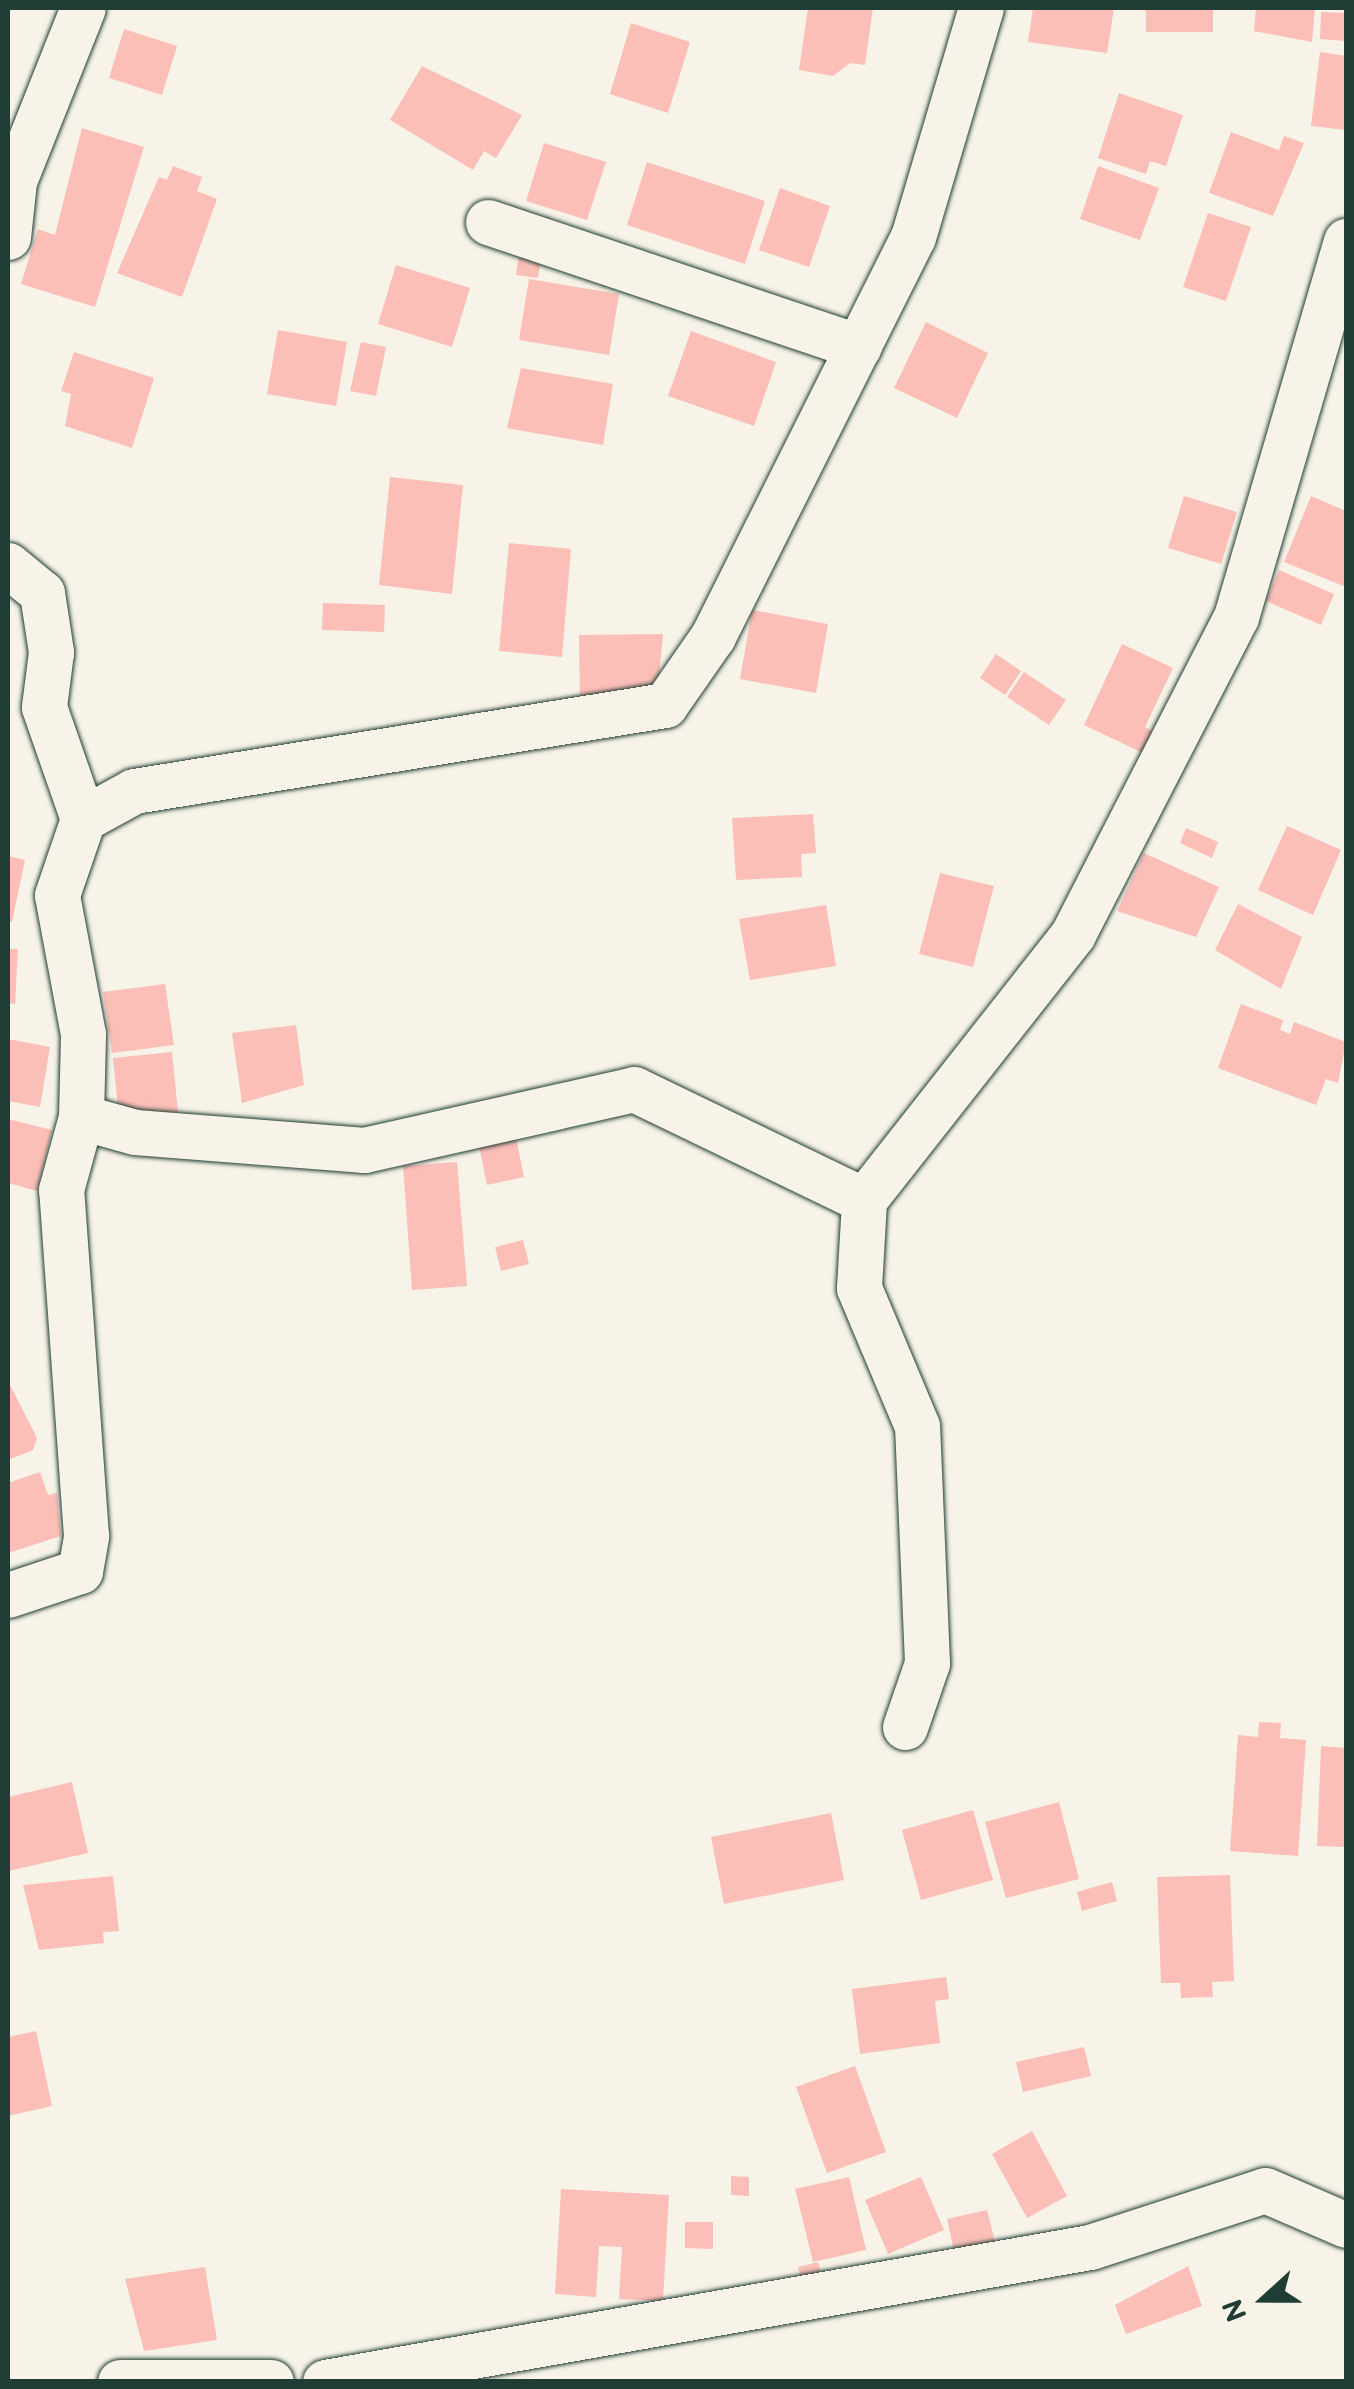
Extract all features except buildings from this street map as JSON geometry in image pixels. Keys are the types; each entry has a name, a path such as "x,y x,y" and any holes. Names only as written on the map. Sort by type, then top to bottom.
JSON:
{"street":[{"path":"8,237 14,181 83,8"},
{"path":"83,818 134,792 665,705 713,636 913,237 981,8"},
{"path":"488,222 859,347"},
{"path":"905,1727 928,1646 918,1426 859,1288 864,1200 1072,934 1236,617 1346,242"},
{"path":"8,565 42,594 51,652 44,707 83,818 57,895 83,1034 82,1117 61,1190 86,1536 80,1571 8,1596"},
{"path":"82,1117 135,1132 364,1150 634,1090 864,1200"},
{"path":"325,2382 1090,2247 1265,2190 1346,2225"},
{"path":"120,2382 271,2382"}]}
